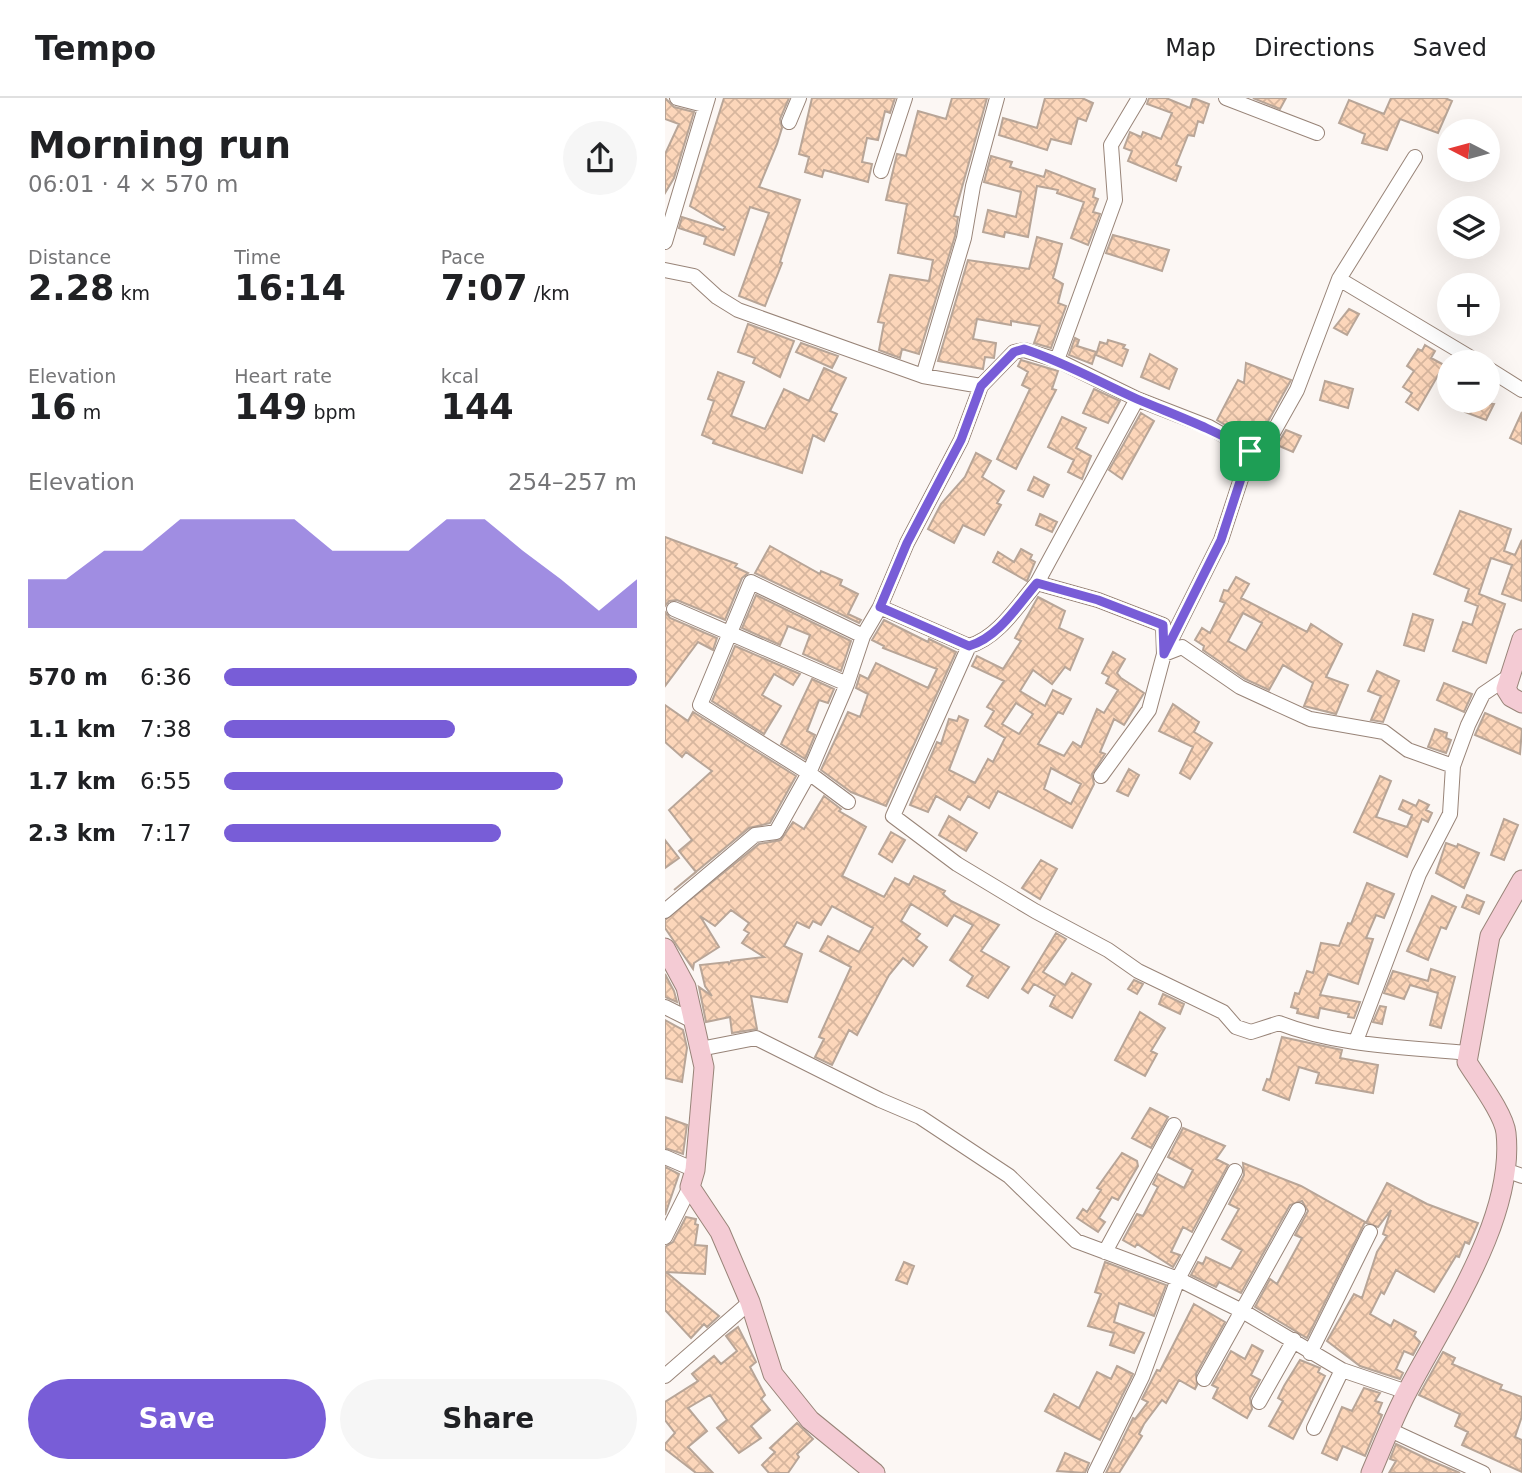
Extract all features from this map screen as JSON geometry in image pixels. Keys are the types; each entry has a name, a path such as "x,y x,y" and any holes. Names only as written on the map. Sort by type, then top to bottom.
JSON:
{"street":[{"path":"665,242 706,102 677,98"},
{"path":"789,122 799,98"},
{"path":"881,171 905,98"},
{"path":"923,376 964,238 973,186 996,98"},
{"path":"1057,360 1115,200 1111,145 1139,98"},
{"path":"1226,98 1317,133"},
{"path":"665,911 705,881 755,835 776,832 809,772 847,684 863,636 880,607 907,543 961,440 981,386 1014,352 1024,349 1057,360 1137,399 1209,427 1260,456 1297,390 1339,278 1415,157"},
{"path":"665,270 694,275 717,298 738,310 923,376 981,386"},
{"path":"1339,278 1458,350"},
{"path":"1500,376 1522,390"},
{"path":"880,607 969,646 981,643 1005,621 1037,583 1137,399"},
{"path":"1101,776 1149,710 1164,654 1221,540 1250,451"},
{"path":"848,802 809,772 700,705 751,582 863,636"},
{"path":"1037,583 1098,600 1163,625 1164,654"},
{"path":"674,609 847,684"},
{"path":"1522,639 1506,689 1511,697 1522,703"},
{"path":"969,646 893,816 957,864 1108,950 1138,971 1223,1012 1236,1027 1251,1032 1279,1023 1302,1032 1356,1041 1468,1053"},
{"path":"1164,654 1182,648 1240,687 1311,719 1384,732 1408,750 1453,766"},
{"path":"1356,1041 1419,874 1450,814 1453,766 1483,694 1508,677"},
{"path":"1371,1473 1407,1392 1450,1314 1490,1231 1513,1173 1506,1130 1467,1062 1490,936 1522,880"},
{"path":"665,948 686,987 691,1020 704,1067 693,1179 665,1237"},
{"path":"665,1007 691,1020"},
{"path":"700,1049 756,1038 880,1100 921,1116 1009,1176 1076,1241 1178,1279 1244,1312 1342,1370 1407,1392"},
{"path":"1105,1252 1174,1125"},
{"path":"665,1157 693,1179 720,1232 750,1302 773,1374 810,1420 875,1473"},
{"path":"1095,1473 1142,1377 1178,1279 1235,1171"},
{"path":"1204,1380 1299,1210"},
{"path":"1311,1353 1370,1232"},
{"path":"665,1376 750,1302"},
{"path":"1259,1402 1294,1340"},
{"path":"1314,1428 1342,1370"},
{"path":"1390,1430 1483,1473"}],"building":[{"path":"665,98 674,107 694,112 674,178 665,193 665,154 679,124 665,119"},
{"path":"724,98 789,98 780,119 782,128 777,144 759,187 800,200 780,262 782,263 765,306 739,296 769,213 750,207 734,255 704,244 706,237 679,228 682,217 723,230 725,227 690,206"},
{"path":"812,98 895,98 890,113 885,111 878,140 867,138 862,162 872,164 868,182 824,170 822,177 805,172 809,157 799,154"},
{"path":"952,98 987,98 954,216 958,217 955,236 919,354 902,349 900,358 879,350 884,323 878,322 890,275 929,281 933,260 898,253 907,204 886,200 897,154 906,156 918,111 946,119"},
{"path":"1045,98 1082,98 1093,103 1086,121 1078,118 1071,144 1051,139 1047,150 999,135 1003,118 1037,128"},
{"path":"1149,98 1166,98 1190,108 1193,98 1209,104 1203,123 1198,121 1194,136 1188,135 1176,165 1181,167 1176,181 1128,161 1132,151 1124,148 1130,132 1141,137 1143,132 1161,139 1172,113 1147,104"},
{"path":"1253,98 1286,98 1280,109"},
{"path":"1391,98 1445,98 1452,101 1444,119 1437,119 1437,133 1400,119 1387,150 1362,143 1365,134 1339,123 1349,100 1384,114"},
{"path":"991,156 1012,162 1010,167 1044,177 1046,170 1095,189 1093,197 1098,199 1093,212 1100,214 1088,245 1071,238 1084,202 1057,193 1058,190 1037,186 1028,237 1005,232 1004,237 983,232 988,210 1016,217 1021,192 984,182"},
{"path":"1113,235 1169,250 1162,271 1106,253"},
{"path":"1037,237 1062,244 1053,278 1063,284 1058,303 1066,306 1051,348 1034,343 1040,326 1011,321 1011,325 977,319 973,339 996,343 994,358 985,357 983,369 938,361 968,260 1029,269"},
{"path":"1349,309 1359,314 1347,335 1334,328"},
{"path":"748,324 794,341 780,377 753,363 755,358 738,352"},
{"path":"1075,338 1079,340 1077,346 1096,352 1092,364 1069,355"},
{"path":"1108,340 1125,345 1123,348 1128,350 1122,366 1096,355 1100,342 1107,344"},
{"path":"801,343 838,356 832,368 796,352"},
{"path":"1425,345 1435,351 1431,358 1437,361 1437,377 1418,410 1406,402 1412,393 1403,387 1414,371 1407,366 1418,349 1422,351"},
{"path":"1150,354 1177,369 1169,389 1141,377"},
{"path":"1021,360 1058,371 1052,389 1056,390 1016,469 997,459 1030,389 1022,385 1028,372 1018,366"},
{"path":"1246,363 1291,380 1256,443 1217,420 1238,380 1244,383"},
{"path":"824,368 846,378 830,411 837,414 824,441 813,435 802,473 713,443 714,440 702,435 714,401 708,399 718,372 744,382 731,416 765,429 784,389 809,401"},
{"path":"1325,381 1353,389 1348,408 1320,400"},
{"path":"1094,389 1120,401 1108,423 1083,413"},
{"path":"1522,412 1522,444 1510,438"},
{"path":"1141,413 1154,421 1122,479 1109,470"},
{"path":"1468,413 1490,413 1486,420"},
{"path":"1062,417 1086,428 1076,448 1091,456 1082,479 1068,472 1074,460 1048,447"},
{"path":"1286,430 1301,436 1293,452 1277,445"},
{"path":"976,453 991,461 982,477 1004,491 997,503 1001,505 984,535 963,525 954,543 928,529 941,504 965,477"},
{"path":"1034,477 1049,485 1043,497 1028,490"},
{"path":"1460,511 1511,529 1504,551 1515,555 1522,540 1522,601 1502,594 1512,565 1491,558 1479,594 1505,604 1486,663 1453,651 1463,622 1472,625 1478,606 1465,601 1469,589 1434,574"},
{"path":"1040,514 1057,522 1052,532 1036,525"},
{"path":"665,537 737,564 735,567 748,573 742,578 725,620 677,600 669,601 665,606"},
{"path":"770,546 820,574 821,571 842,580 840,585 858,594 848,614 861,620 859,623 755,573"},
{"path":"1021,549 1032,555 1030,559 1035,562 1027,581 993,562 998,552 1014,562"},
{"path":"1236,577 1249,584 1241,598 1307,632 1311,624 1342,644 1326,677 1348,685 1336,714 1304,706 1313,683 1283,665 1269,690 1245,679 1203,650 1204,646 1195,640 1202,628 1210,633 1225,603 1220,601 1224,590 1228,591","holes":["1243,613 1262,623 1246,651 1228,641"]},
{"path":"756,595 851,641 841,671 803,654 810,635 788,626 780,645 742,628"},
{"path":"1038,597 1065,611 1059,628 1083,639 1070,670 1065,667 1052,684 1033,670 1020,691 1045,706 1053,690 1071,699 1063,714 1058,712 1038,744 1064,756 1073,742 1081,747 1097,709 1104,713 1118,690 1106,683 1109,677 1102,673 1113,652 1125,659 1117,673 1144,693 1124,725 1114,719 1100,752 1105,754 1092,774 1094,784 1072,828 998,791 989,808 968,796 960,810 936,796 928,812 910,805 937,742 941,744 949,719 957,721 959,716 968,720 949,770 975,783 988,759 993,762 1005,738 985,726 994,711 987,707 1004,681 972,666 977,656 1003,669 1021,641 1015,638","holes":["1016,703 1033,714 1019,734 1002,724","1051,768 1081,784 1071,804 1044,789"]},
{"path":"665,612 670,618 717,638 713,650 698,642 665,686"},
{"path":"1413,614 1433,620 1424,651 1404,645"},
{"path":"884,620 928,642 929,639 956,652 886,806 851,792 821,770 848,712 860,717 868,694 856,688 860,675 868,679 876,663 928,688 937,669 883,648 884,646 872,640"},
{"path":"735,646 800,674 793,685 774,674 762,695 781,706 764,734 712,701"},
{"path":"1377,671 1399,681 1383,722 1371,720 1381,696 1368,691"},
{"path":"812,679 834,689 828,703 819,700 807,731 815,735 805,759 781,744"},
{"path":"1444,683 1472,694 1464,712 1437,700"},
{"path":"1173,704 1199,722 1194,732 1212,743 1190,779 1180,773 1193,747 1159,731"},
{"path":"665,705 688,721 693,712 796,776 770,823 749,828 696,872 679,851 692,840 669,810 712,771 686,752 682,757 665,742"},
{"path":"1485,713 1522,729 1520,754 1475,735"},
{"path":"1435,729 1447,733 1446,738 1451,740 1446,753 1428,747"},
{"path":"1129,769 1139,775 1128,796 1117,791"},
{"path":"1380,776 1391,781 1376,817 1407,827 1412,815 1399,809 1403,800 1416,806 1419,800 1429,805 1426,810 1432,813 1428,822 1422,819 1407,857 1354,832"},
{"path":"824,796 841,809 839,811 866,827 842,876 884,897 895,878 909,885 914,876 945,891 943,894 951,901 999,925 981,951 1009,967 988,998 967,986 973,976 950,960 973,925 954,915 947,926 911,904 901,921 920,934 916,939 927,947 913,966 903,958 889,975 857,1035 849,1030 832,1065 815,1057 824,1039 819,1037 851,967 820,951 828,936 859,952 873,928 832,906 821,925 813,921 809,928 797,922 784,946 802,954 787,1002 751,996 757,1029 732,1033 730,1017 706,1022 699,987 712,996 705,986 700,965 729,964 731,961 764,957 742,943 749,933 744,930 749,923 731,910 715,926 700,916 719,947 694,963 693,969 665,928 665,920 759,844 781,840 793,822 804,829"},
{"path":"949,816 977,833 966,851 939,835"},
{"path":"1504,819 1518,825 1504,860 1491,855"},
{"path":"891,832 905,840 892,862 879,854"},
{"path":"665,840 679,858 665,868"},
{"path":"1446,843 1457,847 1458,844 1479,853 1464,888 1436,873"},
{"path":"1041,860 1057,869 1040,899 1022,888"},
{"path":"1367,883 1394,894 1384,918 1376,915 1366,938 1373,939 1358,984 1328,974 1320,995 1360,1002 1354,1018 1348,1017 1349,1014 1320,1008 1318,1018 1297,1013 1298,1009 1291,1007 1295,993 1299,994 1307,971 1313,973 1321,943 1339,946"},
{"path":"1467,895 1484,902 1479,914 1462,907"},
{"path":"1432,896 1456,907 1446,929 1441,927 1428,960 1407,951"},
{"path":"1056,933 1066,939 1043,972 1065,985 1072,973 1091,984 1072,1018 1050,1006 1055,996 1034,984 1028,993 1022,989"},
{"path":"1431,969 1455,977 1441,1028 1430,1025 1438,993 1410,985 1404,999 1384,993 1393,971 1428,981"},
{"path":"665,974 674,991 677,1002 665,997"},
{"path":"1134,980 1143,984 1137,994 1128,989"},
{"path":"1163,994 1184,1004 1180,1014 1159,1004"},
{"path":"1380,1006 1386,1007 1382,1024 1373,1022"},
{"path":"1140,1012 1165,1028 1151,1051 1157,1054 1145,1076 1115,1060"},
{"path":"665,1020 683,1030 687,1048 682,1082 665,1078"},
{"path":"1282,1037 1342,1050 1340,1058 1378,1065 1373,1093 1316,1083 1319,1073 1299,1067 1289,1100 1263,1090 1267,1079 1270,1080"},
{"path":"1150,1108 1168,1117 1151,1148 1132,1138"},
{"path":"665,1117 687,1125 683,1154 665,1148"},
{"path":"1183,1128 1225,1146 1216,1159 1228,1165 1192,1232 1183,1227 1171,1252 1180,1255 1173,1267 1137,1244 1135,1247 1123,1240 1137,1214 1143,1216 1158,1187 1153,1184 1158,1174 1184,1188 1193,1170 1168,1157"},
{"path":"1122,1153 1137,1161 1138,1166 1118,1200 1112,1197 1099,1218 1105,1222 1098,1232 1077,1218 1083,1209 1087,1212 1101,1190 1097,1188"},
{"path":"1243,1163 1301,1186 1365,1222 1307,1338 1255,1307 1270,1279 1277,1284 1302,1238 1295,1235 1308,1211 1302,1201 1290,1205 1241,1293 1219,1282 1216,1287 1191,1275 1198,1262 1203,1264 1206,1257 1231,1269 1242,1250 1222,1239 1239,1209 1229,1204 1244,1175"},
{"path":"665,1167 679,1174 665,1215"},
{"path":"1387,1183 1427,1204 1478,1223 1469,1244 1465,1242 1459,1257 1456,1256 1434,1292 1396,1270 1370,1314 1391,1326 1394,1320 1416,1332 1414,1336 1420,1342 1413,1355 1404,1351 1396,1369 1403,1373 1400,1379 1360,1366 1327,1341 1354,1294 1362,1298 1377,1252 1387,1236 1383,1234 1391,1210 1378,1227 1366,1223"},
{"path":"686,1217 696,1219 695,1224 698,1225 695,1245 707,1246 705,1274 666,1272 719,1316 707,1327 704,1324 691,1338 665,1310 665,1247 673,1242"},
{"path":"904,1262 914,1266 907,1284 896,1280"},
{"path":"1105,1262 1166,1285 1154,1316 1119,1303 1114,1322 1144,1333 1134,1353 1110,1345 1114,1333 1088,1326 1101,1294 1095,1292"},
{"path":"1194,1304 1225,1322 1196,1374 1195,1389 1179,1380 1166,1403 1162,1400 1144,1424 1139,1434 1142,1436 1119,1473 1106,1473 1133,1418 1135,1419 1148,1402 1142,1399 1157,1370 1160,1371"},
{"path":"738,1327 756,1362 750,1367 765,1395 761,1399 770,1410 751,1426 761,1438 739,1453 717,1428 727,1420 710,1395 688,1408 707,1431 688,1447 713,1473 696,1473 665,1449 665,1444 675,1433 665,1420 665,1402 698,1381 692,1374 714,1356 721,1364 737,1351 726,1336"},
{"path":"1252,1345 1263,1351 1251,1375 1260,1380 1250,1398 1252,1409 1247,1418 1213,1398 1218,1388 1212,1385 1231,1351 1245,1359"},
{"path":"1443,1352 1455,1358 1452,1364 1502,1385 1500,1389 1522,1397 1522,1416 1515,1437 1522,1440 1522,1472 1462,1445 1468,1432 1455,1426 1460,1414 1419,1395"},
{"path":"1300,1360 1320,1368 1318,1372 1325,1376 1293,1439 1269,1426 1283,1401 1278,1398"},
{"path":"1117,1366 1133,1374 1100,1440 1045,1411 1054,1394 1079,1408 1097,1372 1111,1379"},
{"path":"1364,1388 1380,1393 1375,1401 1382,1403 1378,1413 1382,1415 1365,1456 1343,1446 1337,1460 1322,1453 1342,1407 1352,1411"},
{"path":"797,1423 813,1439 797,1454 799,1457 788,1473 769,1473 762,1465 775,1452 770,1448"},
{"path":"1396,1444 1460,1473 1389,1473 1396,1461 1390,1459"},
{"path":"1065,1453 1089,1463 1085,1473 1057,1471"}],"route":[{"path":"1024,349 1057,360 1137,399 1209,427 1250,451 1221,540 1164,654 1163,625 1098,600 1037,583 1005,621 981,643 969,646 880,607 907,543 961,440 981,386 1014,352 1024,349"}]}
